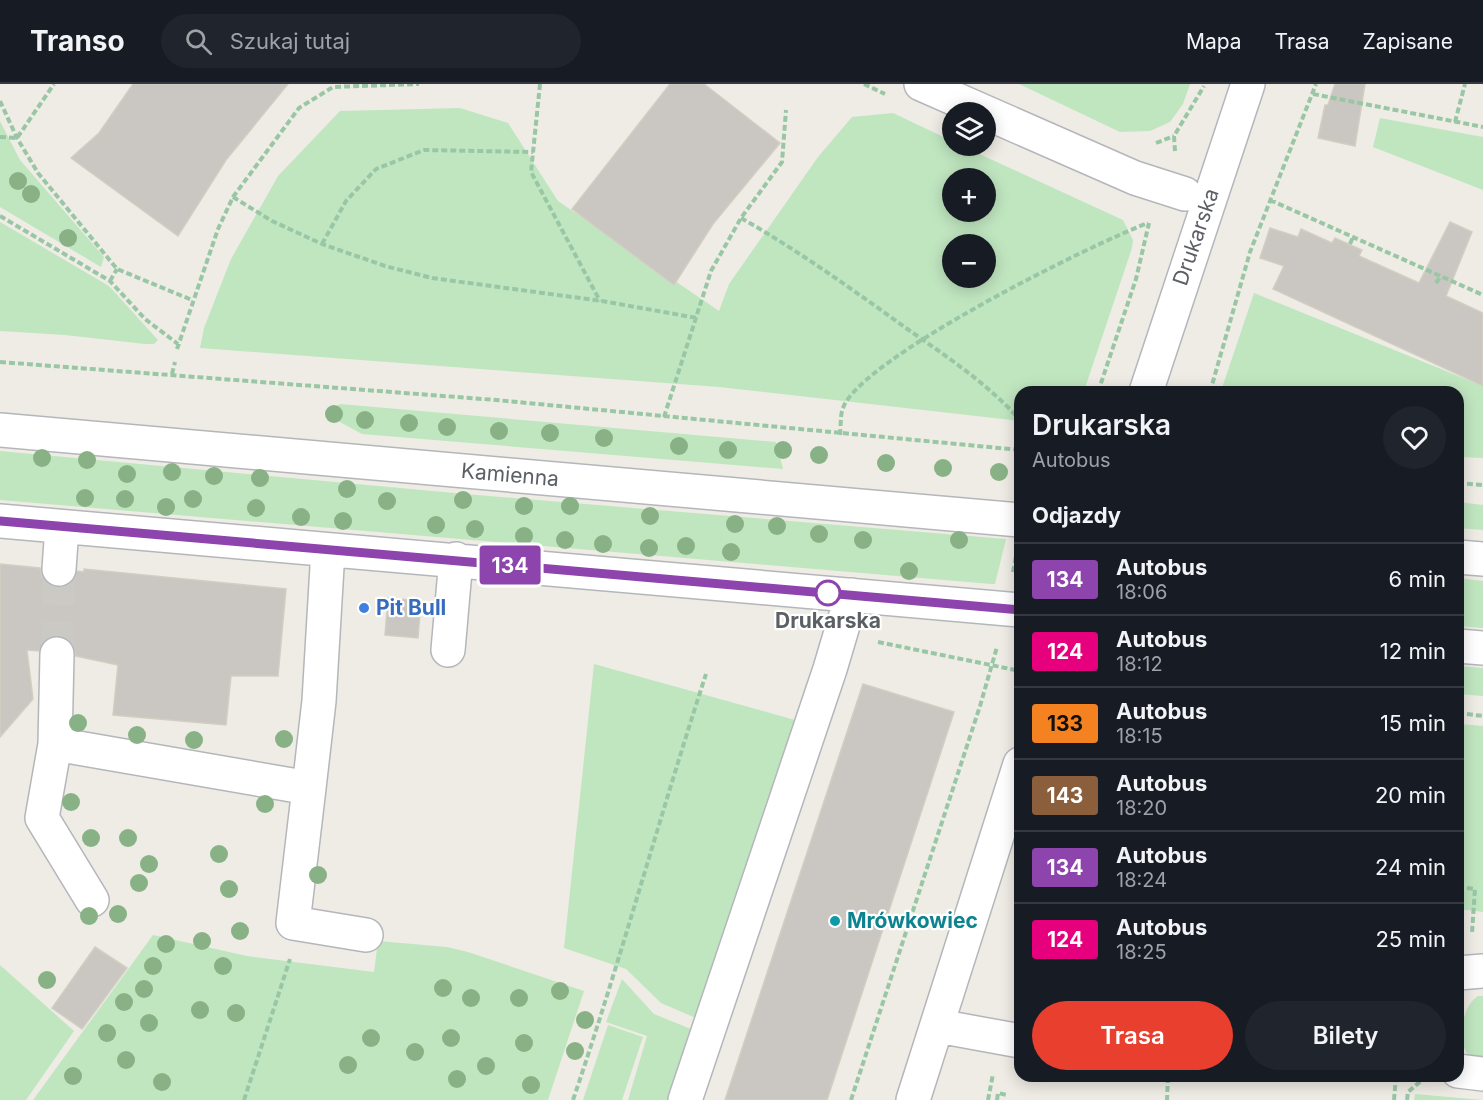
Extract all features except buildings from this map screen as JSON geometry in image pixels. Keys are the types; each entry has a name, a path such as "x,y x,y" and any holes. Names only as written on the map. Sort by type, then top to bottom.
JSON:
{"street":[{"path":"921,84 1135,178 1185,194"},
{"name":"Drukarska","path":"1148,386 1248,84"},
{"name":"Kamienna","path":"0,430 1014,534"},
{"path":"0,521 1014,609"},
{"path":"59,569 62,527"},
{"path":"328,550 319,701 293,922 366,935"},
{"path":"1464,557 1483,559"},
{"path":"448,650 456,559"},
{"path":"685,1100 830,669 852,595"},
{"path":"1464,646 1483,648"},
{"path":"57,654 55,744 42,818 92,900"},
{"path":"55,744 309,789"},
{"path":"913,1100 1014,782"},
{"path":"938,1026 1014,1040"},
{"path":"1464,1072 1483,1074"}],"path":[{"path":"17,138 54,84"},
{"path":"0,216 110,281 145,319 177,347 192,300 233,197 299,108 333,87 419,84"},
{"path":"540,84 531,172 600,302"},
{"path":"1175,149 1174,136 1205,84"},
{"path":"1212,386 1250,252 1316,84"},
{"path":"1455,122 1465,84"},
{"path":"1313,94 1483,127"},
{"path":"0,101 17,138 38,173 117,270 192,300"},
{"path":"664,417 711,271 741,218 782,162 786,110"},
{"path":"0,137 17,138"},
{"path":"322,244 346,201 376,169 424,150 533,153"},
{"path":"233,197 272,221 322,244 385,266 432,278 697,318"},
{"path":"1270,200 1483,295"},
{"path":"1100,386 1136,279 1151,216"},
{"path":"741,218 856,292 922,339 1002,399 1014,413"},
{"path":"840,435 843,408 849,399 886,363 922,339 1114,236 1149,223"},
{"path":"1350,244 1353,237"},
{"path":"110,281 117,270"},
{"path":"1436,283 1440,276"},
{"path":"0,362 484,399 840,435 1014,450"},
{"path":"172,374 175,362"},
{"path":"1464,483 1483,485"},
{"path":"1012,577 1014,565"},
{"path":"850,1100 980,706 998,642"},
{"path":"573,1100 613,982 663,806 706,674"},
{"path":"1464,714 1483,716"},
{"path":"1464,888 1475,889 1470,971"},
{"path":"244,1100 290,961 293,922"},
{"path":"1168,1082 1167,1100 1175,1099"},
{"path":"1394,1100 1396,1082"},
{"path":"1407,1100 1408,1092 1419,1082"},
{"path":"997,1100 998,1093 1006,1095"}],"green space":[{"path":"1019,84 1190,84 1183,104 1170,122 1150,131 1120,132"},
{"path":"460,108 508,123 558,201 719,311 729,284 818,157 852,117 893,113 942,136 942,156 984,156 1123,220 1133,240 1086,386 1014,386 1014,420 719,387 200,348 204,328 231,259 278,176 340,111"},
{"path":"1380,118 1483,137 1483,190 1373,147"},
{"path":"0,121 20,160 104,257 101,267 0,207"},
{"path":"0,222 109,286 158,340 154,344 145,344 65,335 0,331"},
{"path":"1254,293 1483,386 1483,458 1464,457 1464,386 1223,386"},
{"path":"340,404 776,442 783,469 362,434 325,414"},
{"path":"0,451 465,494 1006,539 995,584 991,584 0,500"},
{"path":"1464,503 1483,505 1483,530 1464,528"},
{"path":"1464,579 1483,581 1483,628 1464,626"},
{"path":"594,664 795,720 698,1019 661,1003 626,969 564,948"},
{"path":"1464,666 1483,668 1483,696 1464,694"},
{"path":"1464,724 1483,726 1483,912 1464,910"},
{"path":"153,935 247,956 374,972 378,941 447,947 584,991 548,1100 33,1100"},
{"path":"0,965 74,1031 26,1100 0,1100"},
{"path":"622,979 654,1014 696,1031 673,1100 628,1100 647,1036 606,1022"},
{"path":"1478,996 1483,996 1483,1064 1474,1060 1464,1047 1464,1018 1473,1000"},
{"path":"608,1025 643,1037 622,1100 583,1100"},
{"path":"1415,1094 1483,1100 1414,1100"}],"tunnel":[{"path":"57,654 59,569"}],"bus line":[{"name":"134","path":"0,521 1014,609"}],"place":[{"name":"Drukarska","path":"828,593"},
{"name":"Pit Bull","path":"364,608"},
{"name":"Mrówkowiec","path":"835,921"}]}
